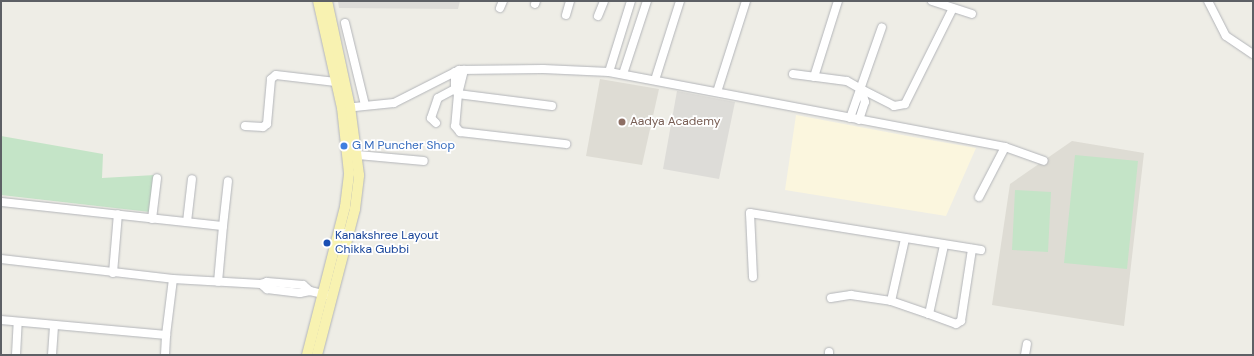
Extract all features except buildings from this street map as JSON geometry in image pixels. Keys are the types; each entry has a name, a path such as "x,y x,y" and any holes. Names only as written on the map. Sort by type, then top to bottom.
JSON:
{"main road":[{"path":"317,355 326,295 345,207 349,173 346,108 336,82 318,1"},
{"path":"308,355 354,209 359,175 358,155 346,108 327,1"}],"street":[{"path":"566,15 570,1"},
{"path":"598,16 604,1"},
{"path":"609,72 631,1"},
{"path":"623,74 647,1"},
{"path":"655,80 680,1"},
{"path":"717,92 746,1"},
{"path":"814,77 838,1"},
{"path":"932,1 972,14"},
{"path":"1208,1 1226,36 1253,54"},
{"path":"793,74 847,81 894,106 905,104 953,8"},
{"path":"345,23 365,105"},
{"path":"850,118 882,27"},
{"path":"346,108 365,105 394,104 455,72 464,70 542,69 609,72 1005,147 1044,161"},
{"path":"457,92 464,70"},
{"path":"455,72 457,92 454,123 460,132 566,144"},
{"path":"245,126 263,127 267,124 271,78 276,75 336,82"},
{"path":"859,120 865,102 861,88"},
{"path":"436,124 431,118 438,98 457,92 552,106"},
{"path":"979,197 1005,147"},
{"path":"358,155 424,161"},
{"path":"152,218 157,178"},
{"path":"187,222 192,179"},
{"path":"218,282 228,181"},
{"path":"1,202 223,226"},
{"path":"753,277 750,213 944,246 981,250"},
{"path":"113,273 118,214"},
{"path":"891,301 905,239"},
{"path":"929,314 944,246"},
{"path":"831,298 852,295 891,301 956,324 961,321 972,249"},
{"path":"1,259 173,279 261,284 267,289 300,293 310,291 326,295"},
{"path":"165,355 173,279"},
{"path":"1,320 166,335"},
{"path":"16,355 18,322"},
{"path":"52,355 54,326"},
{"path":"1025,355 1027,344"}],"shaded area":[{"path":"338,1 460,1 458,9 339,8"},
{"name":"Aadya Academy","path":"600,79 659,89 642,165 586,156"},
{"path":"677,91 735,102 719,179 663,169"},
{"path":"796,115 976,148 946,216 785,190"},
{"path":"1072,141 1144,153 1124,326 992,305 1010,184"}],"green space":[{"path":"1,136 103,154 102,178 155,175 150,212 1,195"},
{"path":"1075,155 1138,161 1127,269 1064,263"},
{"path":"1015,190 1051,192 1048,252 1012,250"}],"place":[{"name":"Aadya Academy","path":"622,122"},
{"name":"G M Puncher Shop","path":"344,146"},
{"name":"Kanakshree Layout Chikka Gubbi","path":"327,243"}]}
